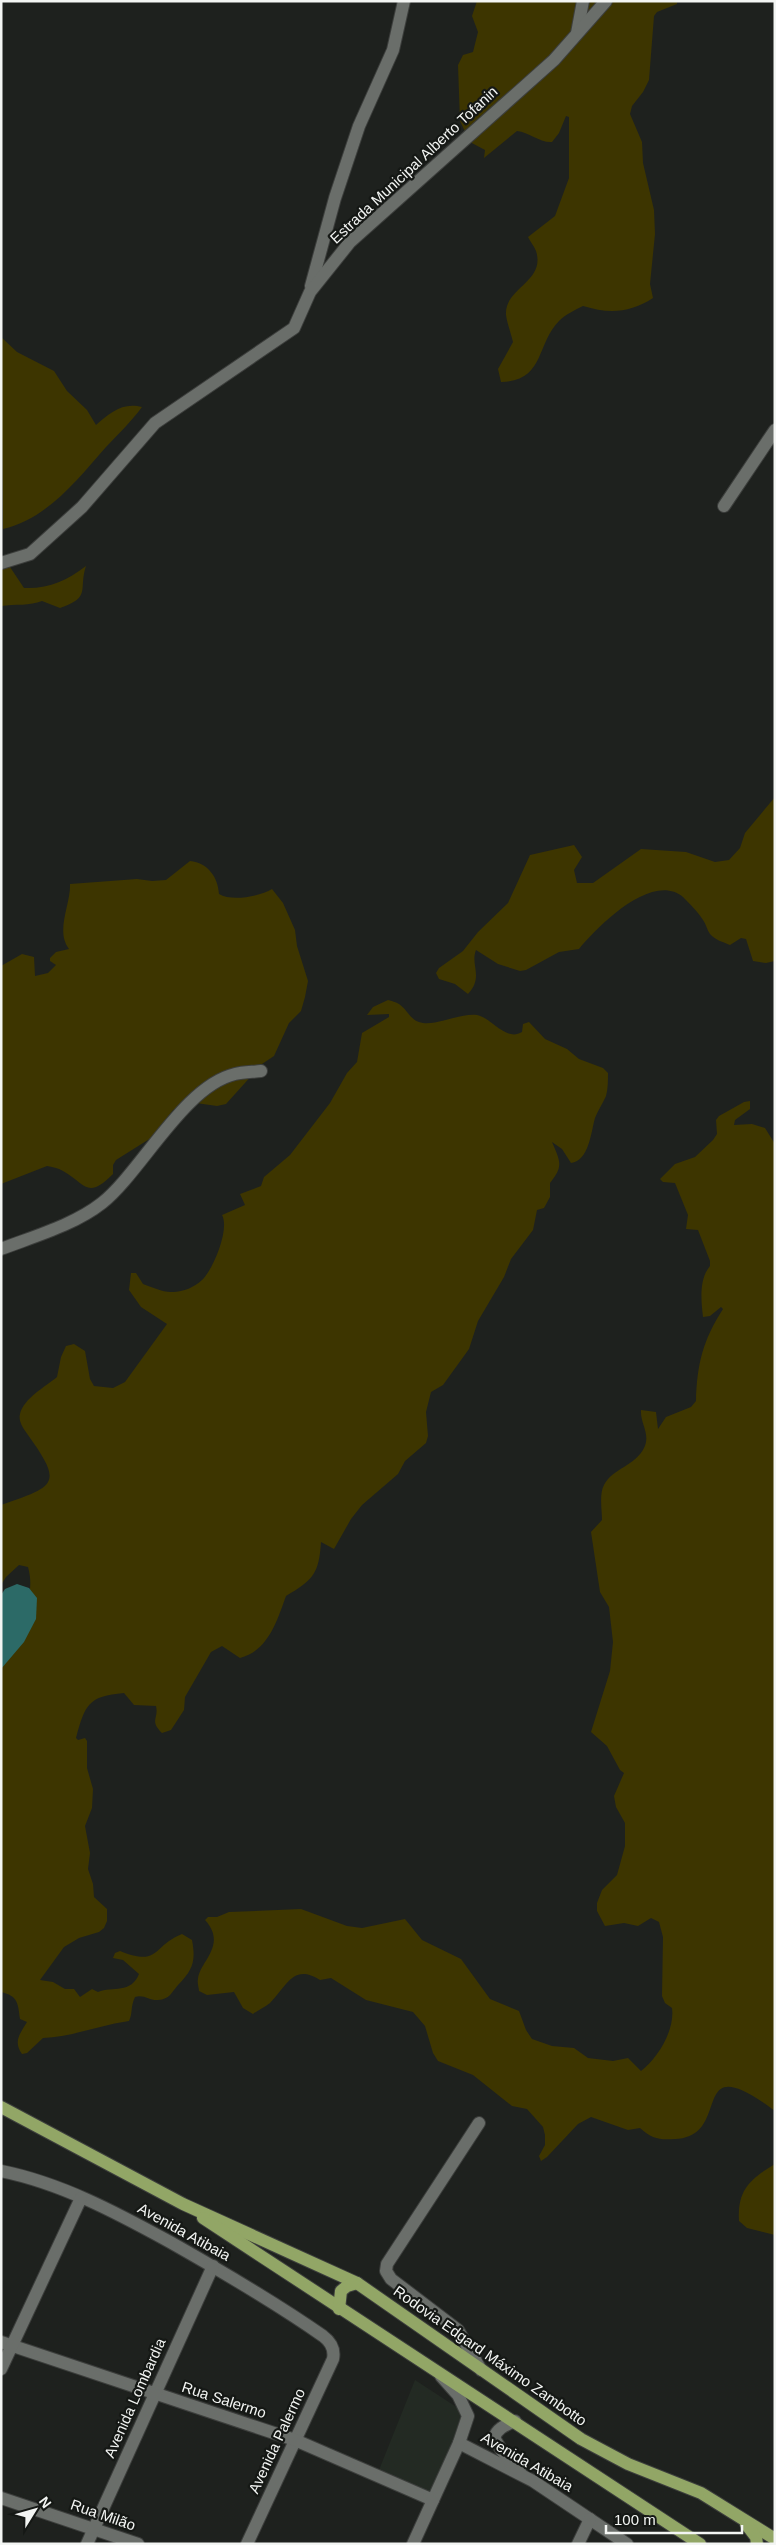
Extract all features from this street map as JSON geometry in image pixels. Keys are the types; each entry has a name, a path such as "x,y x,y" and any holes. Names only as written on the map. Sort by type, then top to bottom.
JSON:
{"main road":[{"name":"Rodovia Edgard Máximo Zambotto","path":"1,2107 183,2204 357,2283 481,2370 607,2454 701,2493 775,2539"},
{"name":"Rodovia Edgard Máximo Zambotto","path":"183,2204 339,2309 515,2421 700,2544"},
{"path":"339,2309 341,2291 357,2283"},
{"path":"736,2513 754,2534 757,2544"}],"street":[{"path":"310,292 335,198 359,126 393,50 404,1"},
{"path":"577,36 583,1"},
{"name":"Estrada Municipal Alberto Tofanin","path":"1,563 30,554 82,507 155,423 294,328 310,292 350,242 547,66 577,36 606,1"},
{"path":"724,506 775,430"},
{"path":"1,1249 49,1230 96,1207 114,1191 161,1134 205,1090 234,1074 261,1071"},
{"path":"479,2123 387,2264 386,2271 391,2279 458,2330 481,2370"},
{"name":"Avenida Atibaia","path":"1,2171 31,2179 109,2209 242,2281 323,2336 331,2344 334,2351"},
{"path":"1,2368 6,2344 81,2198"},
{"name":"Avenida Lombardia","path":"86,2544 213,2266"},
{"name":"Rua Salermo","path":"6,2344 295,2440 433,2500"},
{"name":"Avenida Palermo","path":"247,2544 333,2359 334,2351"},
{"path":"413,2544 459,2443 468,2416 458,2395 440,2375"},
{"path":"515,2421 496,2432 494,2438 502,2451 533,2481"},
{"name":"Avenida Atibaia","path":"459,2443 533,2481 627,2544"},
{"name":"Rua Milão","path":"1,2498 138,2544"},
{"path":"578,2544 590,2519"}],"shaded area":[{"path":"477,1 677,1 677,4 657,12 654,16 649,80 643,92 632,106 630,114 642,142 643,163 654,210 655,234 650,284 653,298 636,307 619,311 593,309 583,306 571,312 559,321 552,330 533,368 515,380 501,382 498,369 513,342 506,315 507,306 511,298 530,278 538,262 536,251 528,237 555,216 569,178 569,117 566,116 559,133 552,142 543,141 517,131 484,158 485,150 470,142 460,121 458,65 463,55 473,52 478,32 472,16"},
{"path":"1,337 17,352 54,371 67,391 87,410 96,425 122,407 142,407 73,484 48,507 19,524 3,529"},
{"path":"1,561 8,564 24,588 41,587 57,583 86,566 82,592 76,600 60,608 42,601 1,606"},
{"path":"775,797 775,961 766,963 753,961 746,939 741,938 730,945 717,939 710,934 701,917 683,897 670,891 656,891 641,896 626,905 598,928 579,949 559,952 526,970 520,971 498,964 476,950 474,961 476,977 473,988 468,994 455,984 439,979 436,973 439,968 463,951 478,932 508,903 530,855 574,845 582,857 574,870 577,883 593,883 641,849 686,852 715,862 729,860 740,848 745,833"},
{"path":"190,861 202,865 211,872 217,882 219,894 238,898 260,894 272,889 283,903 295,930 297,946 308,981 301,1011 289,1023 274,1056 262,1064 226,1104 217,1106 196,1103 180,1106 173,1110 151,1138 116,1160 113,1165 113,1174 104,1182 92,1188 87,1187 61,1170 47,1166 1,1184 1,966 22,954 34,957 35,976 48,973 56,965 50,961 50,958 56,952 69,949 65,942 63,926 70,884 137,879 166,880"},
{"path":"388,1000 399,1004 412,1018 423,1023 477,1015 505,1032 516,1034 522,1032 523,1024 529,1022 545,1039 567,1049 579,1059 603,1068 608,1073 606,1096 595,1118 588,1145 582,1157 571,1163 562,1149 552,1142 557,1154 559,1168 550,1183 550,1197 544,1208 537,1210 533,1230 511,1259 504,1277 478,1321 469,1349 443,1385 431,1392 426,1412 428,1436 426,1443 405,1461 398,1474 362,1505 351,1519 334,1549 321,1542 318,1562 313,1575 303,1585 286,1596 275,1625 264,1642 258,1649 240,1658 222,1646 211,1652 185,1697 184,1710 171,1730 162,1733 158,1729 155,1722 156,1706 134,1705 124,1693 112,1694 95,1700 86,1710 76,1738 78,1740 85,1738 87,1741 87,1768 93,1789 92,1808 85,1826 90,1853 88,1869 93,1884 94,1897 107,1909 107,1921 104,1928 99,1932 79,1938 64,1947 40,1980 53,1982 65,1989 74,1989 80,1997 92,1989 98,1992 126,1987 136,1980 139,1974 123,1960 113,1958 115,1953 120,1951 142,1957 149,1956 182,1934 192,1940 193,1960 187,1975 168,1997 155,2000 141,1996 135,1997 129,2021 43,2038 27,2053 22,2054 18,2041 27,2022 20,2019 18,2004 14,1998 1,1992 1,1643 24,1607 30,1589 30,1579 28,1567 19,1565 6,1577 1,1585 1,1505 43,1488 48,1482 50,1474 47,1464 22,1425 20,1414 22,1408 30,1398 57,1377 61,1357 66,1346 74,1344 85,1351 90,1379 94,1386 113,1388 125,1382 167,1324 141,1307 129,1290 131,1273 136,1273 143,1284 169,1292 189,1289 202,1280 211,1268 219,1249 224,1230 222,1215 245,1205 240,1194 261,1186 264,1177 290,1155 330,1103 347,1073 357,1062 362,1033 389,1017 389,1014 367,1015 373,1007"},
{"path":"750,1101 750,1109 735,1120 734,1125 752,1124 765,1128 775,1144 775,2111 747,2093 730,2087 720,2090 703,2124 693,2134 675,2139 660,2139 652,2137 640,2128 628,2130 591,2117 578,2124 541,2161 539,2156 545,2145 543,2127 527,2109 512,2106 473,2075 438,2061 433,2053 425,2026 413,2012 366,2000 331,1978 320,1980 311,1975 303,1974 291,1979 270,2003 253,2014 243,2008 234,1992 207,1995 199,1991 198,1981 200,1973 213,1945 214,1937 205,1920 208,1917 217,1917 229,1912 301,1909 347,1926 362,1928 405,1919 422,1940 461,1959 490,1999 519,2011 526,2030 532,2039 552,2046 574,2048 588,2058 613,2061 628,2058 641,2071 659,2051 671,2025 672,2008 665,2003 662,1996 663,1937 659,1922 651,1918 638,1926 624,1923 605,1926 597,1911 597,1903 602,1890 617,1875 625,1846 625,1823 616,1807 614,1796 624,1773 620,1770 607,1746 591,1732 610,1671 613,1642 609,1607 600,1592 591,1532 602,1520 601,1497 604,1485 612,1475 636,1459 644,1448 646,1434 641,1410 656,1412 658,1429 666,1417 691,1407 696,1401 702,1353 710,1331 723,1309 721,1307 710,1316 703,1317 702,1283 710,1266 710,1261 698,1230 686,1229 688,1215 675,1183 663,1182 660,1179 675,1164 695,1157 713,1140 717,1134 716,1120 719,1116 744,1102"},
{"path":"775,2164 775,2235 747,2228 739,2221 739,2210 743,2193 752,2180"},
{"path":"415,2380 461,2410 461,2426 430,2494 379,2470"}],"water":[{"path":"17,1584 29,1588 37,1598 36,1619 24,1642 1,1669 1,1595 5,1589"}]}
